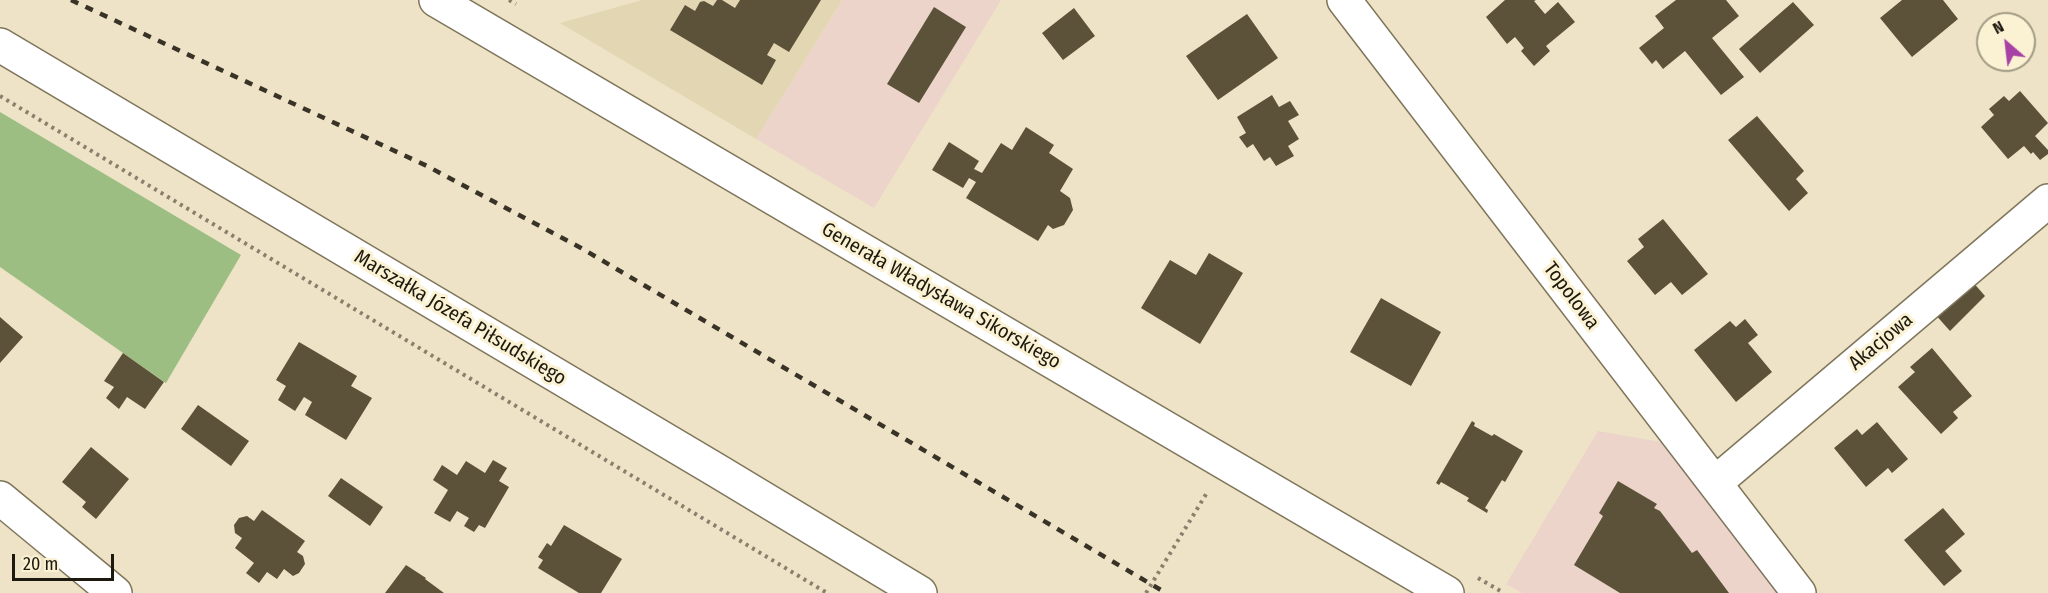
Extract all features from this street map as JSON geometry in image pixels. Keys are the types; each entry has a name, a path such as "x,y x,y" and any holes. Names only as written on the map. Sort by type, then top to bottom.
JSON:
{"main road":[{"name":"Generała Władysława Sikorskiego","path":"436,0 1447,593"},
{"name":"Topolowa","path":"1344,0 1799,593"},
{"name":"Marszałka Józefa Piłsudskiego","path":"0,45 920,593"},
{"name":"Akacjowa","path":"1715,483 2048,201"},
{"path":"0,498 115,593"}],"path":[{"path":"0,96 827,593"},
{"path":"1146,593 1225,463"}],"shaded area":[{"path":"642,0 842,0 756,139 560,23"},
{"path":"842,0 1001,0 874,208 756,139"},
{"path":"1598,431 1667,443 1782,593 1522,593 1506,584"}],"green space":[{"path":"0,112 241,255 166,383 0,267"}],"building":[{"path":"717,0 722,0 735,8 740,0 821,0 789,52 774,43 767,55 776,60 762,85 670,30 685,5 695,11 700,2 704,1 713,6"},
{"path":"1505,0 1536,0 1534,1 1545,14 1558,2 1575,22 1546,46 1550,51 1534,66 1521,51 1524,48 1515,37 1507,44 1486,17"},
{"path":"1676,0 1726,0 1739,16 1712,38 1744,77 1721,95 1685,51 1663,69 1656,60 1652,64 1639,48 1664,28 1655,16"},
{"path":"1902,0 1943,0 1958,19 1912,57 1880,18"},
{"path":"1793,2 1814,25 1760,73 1739,49"},
{"path":"934,7 966,27 919,103 887,84"},
{"path":"1074,8 1095,36 1063,60 1042,33"},
{"path":"1247,14 1278,58 1218,100 1186,56"},
{"path":"2020,91 2048,123 2035,136 2048,150 2048,154 2040,160 2024,146 2008,159 1981,127 1994,115 1989,109 2004,96 2009,101"},
{"path":"1272,95 1279,107 1290,101 1299,115 1288,121 1299,139 1288,146 1294,156 1276,166 1270,157 1264,161 1253,144 1247,148 1239,137 1246,133 1237,117"},
{"path":"1757,116 1804,171 1796,179 1808,193 1789,211 1728,140"},
{"path":"1026,127 1054,145 1049,153 1073,169 1060,191 1070,198 1073,210 1064,225 1053,229 1048,225 1038,241 966,198 976,182 969,178 963,188 932,170 949,142 979,161 974,169 982,173 1001,143 1012,150"},
{"path":"1663,219 1708,274 1682,295 1671,282 1655,295 1627,261 1644,247 1638,239"},
{"path":"1209,253 1243,273 1200,344 1141,308 1170,260 1196,275"},
{"path":"1971,280 1985,296 1950,331 1934,313"},
{"path":"1381,298 1441,332 1411,386 1350,352"},
{"path":"0,317 23,337 0,363"},
{"path":"1745,319 1758,335 1748,343 1772,372 1736,402 1694,350 1730,321 1736,327"},
{"path":"299,342 357,376 351,386 372,398 346,440 305,415 312,402 304,397 295,411 278,400 286,386 276,380"},
{"path":"1932,348 1972,396 1953,412 1958,418 1941,434 1898,387 1915,372 1910,367"},
{"path":"123,353 164,382 145,409 127,397 119,409 106,398 114,387 104,381"},
{"path":"198,405 249,441 231,466 181,429"},
{"path":"1472,421 1475,423 1474,426 1492,436 1494,434 1523,451 1505,482 1502,480 1485,508 1488,510 1487,513 1467,501 1469,498 1441,482 1439,485 1436,483"},
{"path":"1877,422 1908,459 1892,473 1888,468 1866,487 1834,448 1857,429 1862,435"},
{"path":"91,447 129,479 96,519 82,507 86,502 62,482"},
{"path":"493,460 507,468 499,481 509,487 485,528 479,525 474,532 464,526 469,518 457,511 450,522 434,513 448,490 433,480 442,465 457,475 466,461 485,473"},
{"path":"341,478 383,507 370,526 328,496"},
{"path":"1618,481 1657,504 1654,508 1660,511 1692,553 1697,550 1729,593 1620,593 1574,565 1603,516 1599,513"},
{"path":"1943,508 1965,534 1945,551 1962,571 1944,586 1904,540"},
{"path":"262,510 305,541 297,552 303,556 305,564 299,573 293,576 284,569 277,579 267,572 259,583 246,573 254,563 235,548 242,538 235,533 234,525 239,518 247,516 254,521"},
{"path":"564,525 622,559 601,593 579,593 538,568 543,560 538,557 547,543 551,546"},
{"path":"406,565 426,578 444,593 385,593"}],"railway":[{"path":"71,0 427,166 581,248 1166,593"}]}
